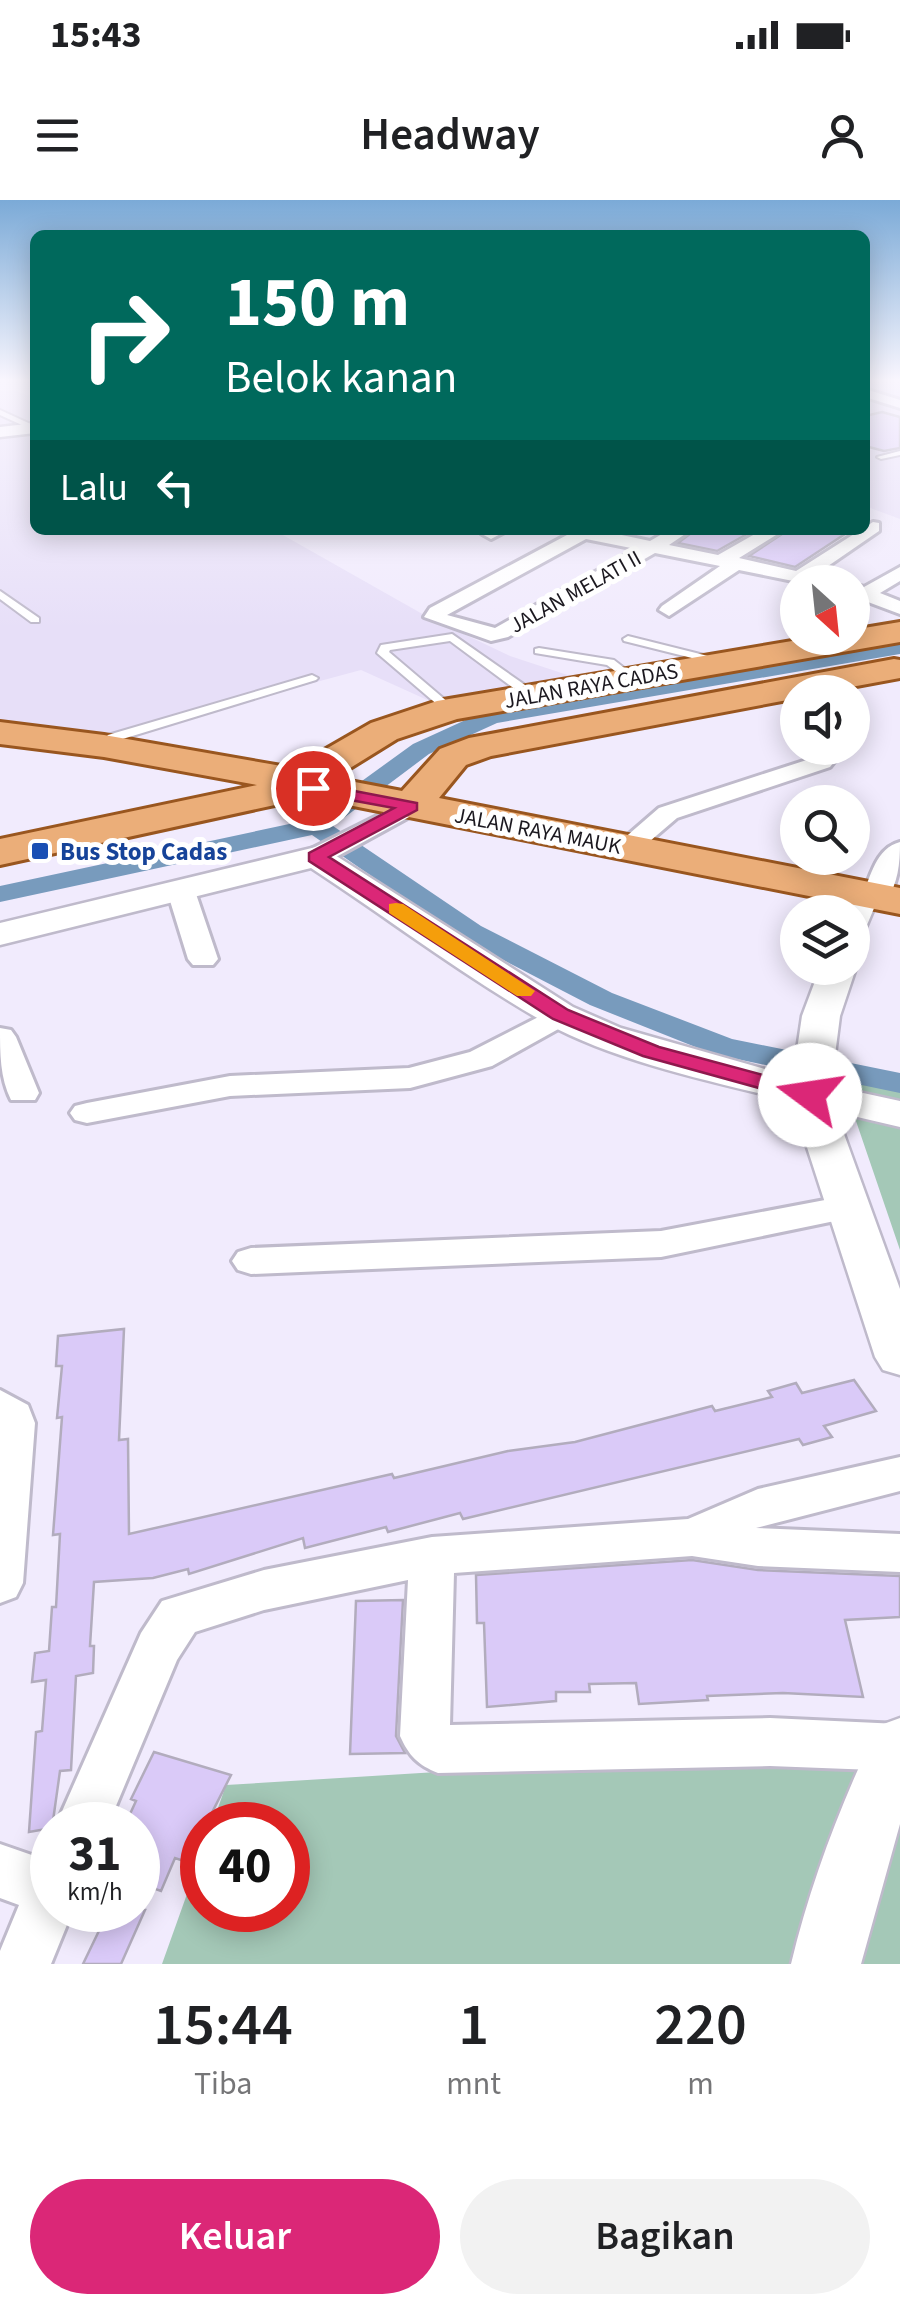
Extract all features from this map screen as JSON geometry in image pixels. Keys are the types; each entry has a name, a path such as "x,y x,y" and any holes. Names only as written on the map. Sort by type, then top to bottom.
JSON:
{"main road":[{"name":"JALAN RAYA CADAS","path":"309,784 316,774 384,732 450,709 900,632"},
{"name":"JALAN RAYA CADAS","path":"401,808 452,757 482,746 900,668"},
{"path":"0,733 104,746 309,784"},
{"name":"JALAN RAYA MAUK","path":"0,852 309,784 401,808 626,847 873,904"}],"street":[{"name":"JALAN MELATI II","path":"574,535 437,612 434,618 495,635 674,535"},
{"path":"599,535 780,573"},
{"path":"668,610 767,535"},
{"path":"818,565 864,535"},
{"path":"870,586 900,573"},
{"path":"870,595 900,608"},
{"path":"626,847 668,813 813,765"},
{"path":"0,934 325,852 401,808"},
{"path":"873,904 892,856 900,850"},
{"path":"325,852 560,1015 651,1052 811,1086 900,1114"},
{"path":"180,891 204,959"},
{"path":"833,985 820,1026 811,1086 846,1208 900,1357"},
{"path":"87,1113 230,1086 410,1078 481,1058 560,1015"},
{"path":"0,1037 23,1094"},
{"path":"250,1261 660,1244 846,1208"},
{"path":"0,1406 13,1416 14,1423 2,1555"},
{"path":"692,1536 758,1506 900,1474"},
{"path":"92,1802 158,1648 178,1616 264,1590 432,1556 692,1536 758,1547 900,1553"},
{"path":"432,1556 425,1736 438,1749 770,1742 900,1748 841,1905 826,1964"},
{"path":"0,1871 30,1883"},
{"path":"22,1964 35,1932"}],"lane":[{"path":"0,594 35,620"},
{"path":"450,709 383,653 385,647 452,637 531,694"},
{"path":"628,638 721,662"},
{"path":"539,650 610,662 632,678"},
{"path":"104,746 112,738 312,678"}],"shaded area":[{"path":"0,464 30,464 30,535 283,535 426,616 510,656 604,687 454,712 361,670 209,711 136,737 0,724"},
{"path":"870,464 900,464 900,519 870,508"}],"green space":[{"path":"842,1080 900,1091 900,1250"},
{"path":"900,1732 900,1964 162,1964 180,1914 180,1932 310,1932 310,1802 220,1802 226,1785 795,1750"}],"building":[{"path":"688,535 745,535 717,551 678,543"},
{"path":"780,535 843,535 798,565 749,556"},
{"path":"124,1329 119,1440 128,1439 129,1534 392,1474 394,1478 508,1451 575,1442 712,1406 715,1411 772,1397 768,1391 796,1383 802,1393 854,1380 876,1411 824,1426 832,1437 803,1445 799,1439 463,1519 460,1513 305,1548 303,1538 189,1574 188,1569 153,1578 94,1582 90,1646 94,1646 93,1673 76,1676 71,1770 60,1771 56,1802 31,1802 36,1732 42,1731 46,1680 32,1682 35,1653 49,1651 52,1607 56,1607 60,1534 53,1535 62,1417 57,1418 62,1366 56,1366 58,1336"},
{"path":"692,1560 758,1570 900,1576 900,1617 845,1620 863,1697 783,1693 639,1704 636,1683 589,1684 590,1692 556,1692 556,1701 487,1707 484,1623 477,1623 476,1575"},
{"path":"403,1600 396,1736 405,1753 350,1754 356,1601"},
{"path":"154,1752 231,1775 217,1802 180,1802 180,1860 175,1858 161,1891 160,1802 131,1799"},
{"path":"98,1932 135,1932 121,1964 83,1964"}],"waterway":[{"path":"316,826 421,749 491,717 900,648"},
{"path":"0,894 316,826"},
{"path":"316,826 471,932 601,999 724,1047 900,1083"}],"slow traffic":[{"path":"396,909 524,991"}],"place":[{"name":"Bus Stop Cadas","path":"40,851"}],"route":[{"path":"313,788 411,806 316,857 560,1015 651,1052 810,1095"}]}
